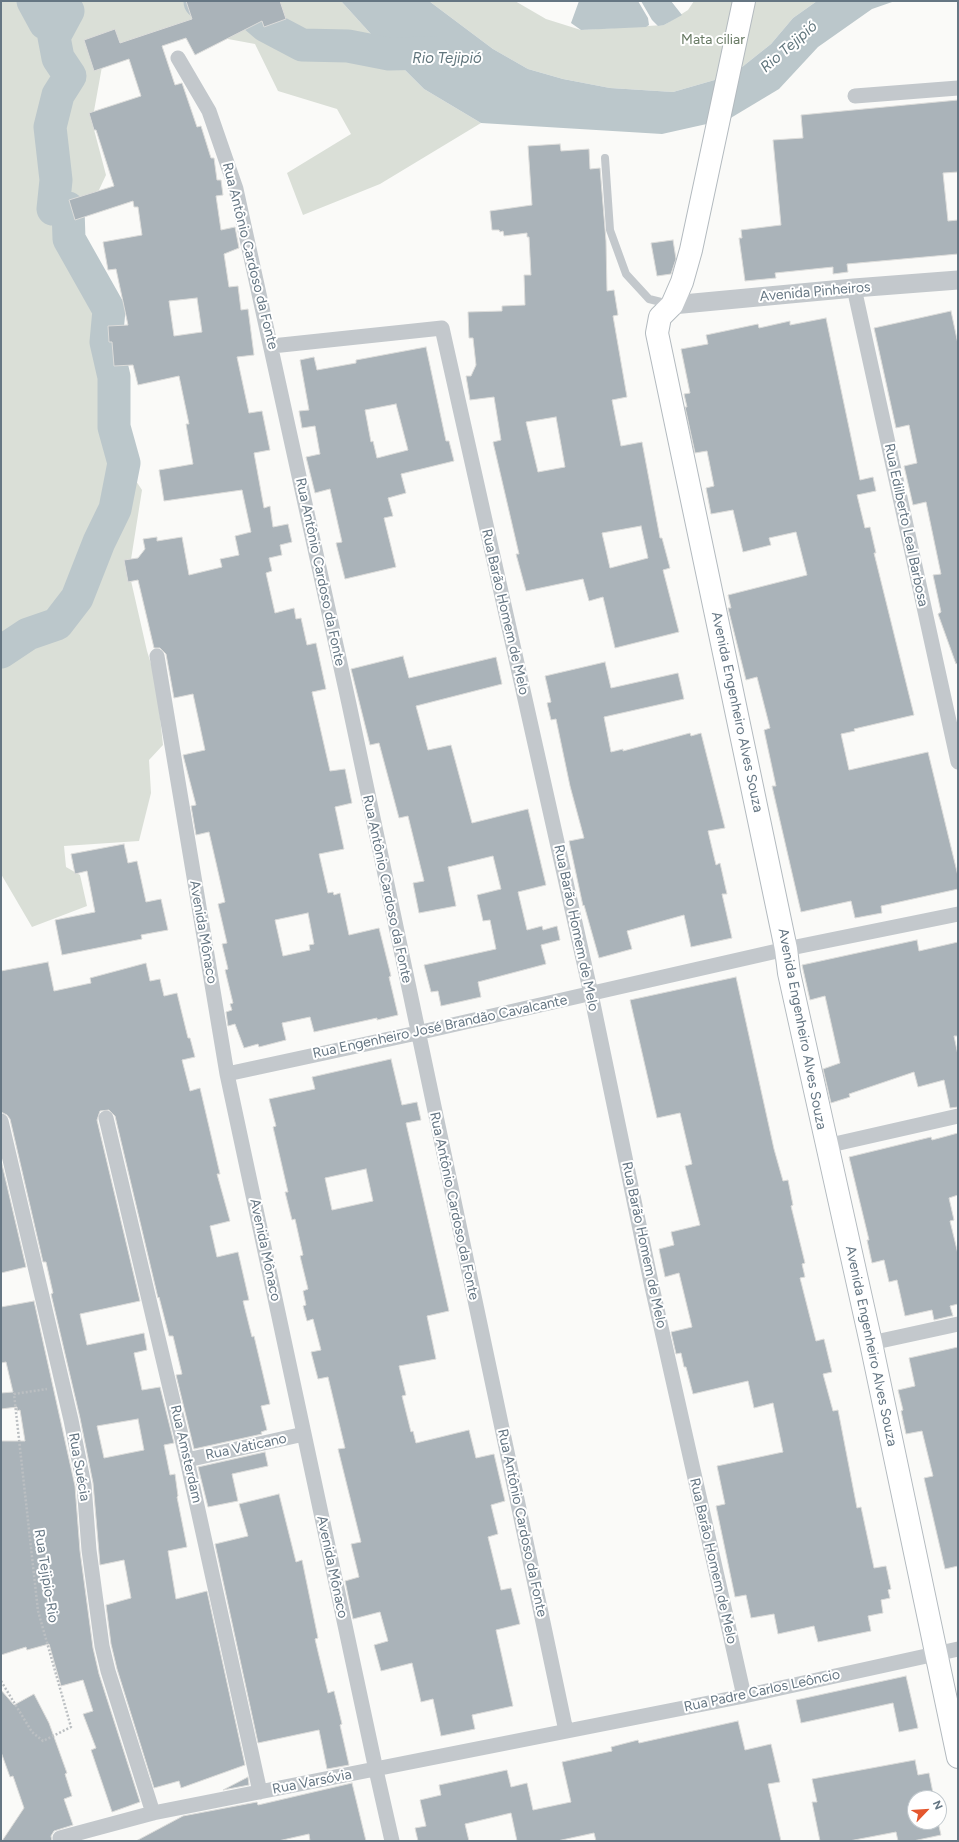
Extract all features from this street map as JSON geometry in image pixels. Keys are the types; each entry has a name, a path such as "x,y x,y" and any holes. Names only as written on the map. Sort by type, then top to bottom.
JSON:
{"main road":[{"name":"Avenida Engenheiro Alves Souza","path":"744,1 706,186 691,250 682,282 672,305 660,318 657,333 786,949 789,973 826,1146 871,1343 958,1757"}],"street":[{"name":"Rua Antônio Cardoso da Fonte","path":"178,58 209,110 223,147 236,189 272,346 566,1731"},
{"path":"855,96 958,88"},
{"name":"Avenida Pinheiros","path":"672,305 958,280"},
{"name":"Rua Edilberto Leal Barbosa","path":"854,288 958,762"},
{"name":"Rua Barão Homem de Melo","path":"272,346 442,328 591,994 652,1287 744,1696"},
{"name":"Avenida Mônaco","path":"157,656 227,1074 392,1841"},
{"name":"Rua Engenheiro José Brandão Cavalcante","path":"227,1074 417,1033 786,949 958,914"},
{"path":"826,1146 958,1116"},
{"name":"Rua Amsterdam","path":"106,1118 188,1460 260,1792"},
{"name":"Rua Suécia","path":"1,1121 63,1386 84,1485 89,1550 102,1646 108,1671 153,1813"},
{"path":"871,1343 958,1324"},
{"name":"Rua Vaticano","path":"188,1460 304,1434"},
{"name":"Rua Padre Carlos Leôncio","path":"566,1731 744,1696 958,1649"},
{"name":"Rua Varsóvia","path":"60,1838 153,1813 376,1770 566,1731"}],"lane":[{"path":"604,158 610,230 626,274 649,299 672,305"}],"path":[{"name":"Rua Tejipio-Rio","path":"1,1681 32,1732 42,1741 71,1727 38,1612 14,1394 63,1386"}],"green space":[{"path":"1,1 341,1 389,54 424,89 481,123 380,184 303,215 287,173 351,134 337,109 278,91 255,44 201,34 103,61 92,122 106,175 99,190 68,208 69,239 109,310 106,341 114,377 114,427 124,463 142,490 129,572 147,651 156,680 163,745 149,760 151,793 139,841 64,846 66,867 80,875 87,906 32,927 1,874"},
{"name":"Mata ciliar","path":"429,1 515,1 546,19 581,30 664,25 688,10 694,1 817,1 793,18 771,44 732,75 673,92 610,88 563,79 528,69 493,49"}],"water":[{"name":"Rio Tejipió","path":"341,1 429,1 493,49 528,69 563,79 610,88 673,92 732,75 771,44 793,18 817,1 895,1 872,9 818,47 779,89 729,119 662,134 481,123 424,89 389,54"},
{"path":"579,1 638,1 648,18 649,25 646,27 581,30 571,23"},
{"path":"641,1 671,1 682,15 664,25 658,26 652,20"}],"building":[{"path":"186,1 280,1 286,19 264,27 262,21 195,55 186,38 162,46 175,85 182,83 197,127 201,126 211,158 214,158 217,180 221,180 223,195 216,196 221,230 235,227 239,248 224,254 229,287 238,286 241,310 248,309 254,355 237,357 249,413 262,411 270,450 254,453 264,508 270,506 273,527 288,524 292,542 280,545 282,555 269,558 272,571 266,573 275,613 294,608 296,619 301,618 307,645 316,643 326,689 312,692 330,771 345,769 352,803 335,807 344,849 319,854 328,893 333,892 334,895 340,893 349,935 379,928 391,976 389,977 398,1015 377,1020 377,1018 314,1032 310,1017 282,1023 286,1040 259,1047 258,1044 244,1048 235,1024 228,1026 226,1012 232,1010 230,1004 233,1003 225,970 228,969 222,944 227,943 218,904 225,902 209,832 196,835 191,806 196,805 183,755 205,750 193,694 174,698 166,654 160,648 154,648 138,580 128,582 124,560 138,558 145,549 143,539 157,537 157,541 182,537 189,575 222,567 220,559 239,555 235,536 251,532 242,490 164,501 159,470 193,464 186,424 189,424 179,376 138,385 133,365 114,366 112,342 109,342 108,326 128,325 116,269 108,270 103,242 142,235 138,207 134,207 133,201 75,220 69,200 114,186 89,113 141,96 129,59 94,71 84,40 115,29 120,43 192,19","holes":["197,298 202,332 174,336 169,301","308,913 314,944 309,945 310,950 283,956 275,920"]},
{"path":"958,100 958,172 943,173 948,221 958,220 958,254 847,264 848,272 833,274 833,267 775,273 776,278 745,281 739,238 742,238 741,230 781,225 773,140 803,138 801,115"},
{"path":"560,144 561,151 589,149 590,169 600,168 606,241 607,291 614,290 618,315 613,316 627,397 612,400 621,446 642,442 660,538 662,538 670,568 663,570 679,632 615,648 603,597 589,601 583,579 526,591 516,554 519,554 493,442 501,440 494,397 470,400 466,376 471,376 476,365 473,338 469,338 468,312 502,311 502,306 525,305 524,275 531,275 529,237 527,237 527,233 504,236 503,231 500,232 499,230 492,230 490,211 532,205 528,146","holes":["556,417 565,467 538,472 526,422","641,526 648,558 610,568 602,533"]},
{"path":"673,240 676,259 671,274 657,276 651,243"},
{"path":"951,311 958,344 958,663 956,664 938,614 941,612 933,575 941,574 926,502 913,505 904,466 917,463 909,425 896,428 874,328"},
{"path":"826,318 860,480 873,477 876,491 857,495 865,528 870,527 876,553 874,553 914,715 854,729 855,731 841,734 849,770 928,752 958,876 958,889 881,906 882,913 855,918 851,901 801,912 772,786 776,786 764,730 770,728 757,677 746,680 728,608 731,608 728,595 807,575 796,532 769,538 771,545 743,552 733,510 711,514 706,488 714,486 707,451 695,453 685,407 687,407 684,394 690,393 681,349 708,344 706,335 758,324 759,328 790,321 790,325"},
{"path":"426,347 446,441 449,441 454,461 401,474 406,493 388,498 393,516 384,518 396,567 345,579 336,543 342,542 330,489 315,493 306,457 320,454 315,426 302,428 299,411 309,410 300,360 314,357 317,370 356,363 356,360","holes":["396,404 408,450 377,458 373,441 371,442 365,410"]},
{"path":"403,656 409,678 496,657 502,684 416,706 428,750 451,745 472,823 528,809 546,885 518,892 527,930 542,926 543,930 557,926 560,940 541,945 546,964 478,982 481,997 441,1006 438,991 431,992 424,965 496,949 490,920 483,921 477,895 501,889 493,856 448,867 456,906 419,913 413,883 424,881 408,816 399,818 379,743 370,745 351,669"},
{"path":"605,662 611,688 678,673 684,699 604,717 611,752 623,749 623,751 690,733 691,736 701,733 725,828 708,831 716,865 720,863 727,894 722,894 732,938 691,947 684,915 627,931 632,949 599,958 584,905 583,906 569,841 584,838 570,786 556,719 551,720 547,703 551,702 545,676"},
{"path":"124,844 128,863 137,861 146,902 161,899 168,930 141,935 142,939 62,955 55,920 95,912 87,871 75,874 71,854"},
{"path":"917,940 919,951 958,942 958,1036 954,1036 958,1055 958,1107 950,1108 944,1080 918,1087 914,1072 849,1094 850,1097 831,1103 823,1069 840,1063 825,996 810,1000 802,965"},
{"path":"48,962 54,991 91,983 90,978 146,963 150,981 160,979 164,996 177,993 188,1038 190,1038 195,1057 182,1060 190,1091 200,1088 220,1174 217,1174 230,1221 210,1226 217,1257 238,1252 249,1300 243,1301 252,1337 254,1336 270,1404 261,1406 267,1430 261,1432 262,1434 194,1449 176,1375 182,1374 173,1336 169,1336 159,1297 158,1298 115,1116 109,1110 100,1111 97,1120 140,1301 80,1314 87,1345 144,1333 147,1350 134,1353 142,1390 160,1387 174,1443 164,1445 170,1475 175,1474 177,1497 187,1547 168,1551 176,1599 207,1591 245,1765 181,1788 179,1781 154,1788 117,1669 111,1644 106,1605 131,1598 124,1560 100,1565 93,1483 80,1418 51,1294 53,1293 46,1262 43,1262 10,1119 7,1115 1,1112 1,971","holes":["138,1419 144,1450 104,1458 97,1426"]},
{"path":"736,977 774,1149 783,1181 788,1180 793,1205 791,1206 805,1263 802,1264 805,1277 800,1278 816,1341 824,1339 832,1372 823,1374 833,1411 838,1410 857,1508 861,1507 874,1568 886,1566 891,1589 888,1590 890,1598 881,1600 883,1613 868,1616 871,1631 818,1642 814,1626 778,1634 774,1614 751,1618 746,1595 735,1597 716,1506 725,1504 717,1466 783,1452 773,1403 754,1408 748,1381 693,1394 681,1353 676,1354 671,1332 692,1327 679,1273 665,1277 659,1249 674,1245 671,1232 700,1225 685,1166 692,1164 680,1113 657,1118 630,1000"},
{"path":"391,1059 402,1105 417,1102 421,1120 406,1123 449,1311 427,1316 436,1359 399,1366 406,1395 402,1396 411,1432 413,1431 416,1443 469,1430 476,1458 494,1454 505,1501 491,1505 498,1534 488,1537 501,1590 511,1588 520,1624 496,1630 513,1706 472,1715 475,1729 441,1736 433,1699 421,1702 412,1663 381,1671 374,1645 388,1641 380,1612 353,1619 345,1581 359,1577 351,1544 361,1542 338,1449 345,1448 328,1377 318,1379 311,1352 321,1350 313,1319 307,1321 303,1306 306,1305 303,1291 308,1289 300,1256 303,1255 295,1219 292,1220 285,1192 288,1192 273,1127 276,1126 269,1099 315,1089 312,1077","holes":["366,1169 373,1201 332,1210 325,1178"]},
{"path":"958,1133 958,1195 949,1198 954,1220 950,1221 958,1254 958,1304 950,1306 953,1316 934,1320 932,1310 905,1316 897,1280 889,1282 884,1260 872,1263 867,1240 869,1240 849,1157 931,1137 932,1140"},
{"path":"1,1160 26,1267 1,1273"},
{"path":"34,1301 75,1486 80,1551 93,1648 99,1674 140,1802 112,1812 91,1750 96,1748 83,1714 93,1711 83,1680 61,1686 49,1644 27,1650 26,1647 1,1655 1,1441 25,1441 20,1410 17,1411 17,1407 1,1409 1,1393 13,1392 6,1362 1,1363 1,1307"},
{"path":"958,1347 958,1566 945,1569 924,1478 933,1476 922,1431 906,1434 901,1411 903,1410 898,1390 915,1386 909,1358"},
{"path":"265,1452 268,1466 232,1474 238,1501 208,1507 198,1467"},
{"path":"279,1494 296,1562 302,1560 318,1638 315,1639 328,1693 334,1691 342,1724 340,1725 349,1765 327,1769 319,1730 258,1743 215,1544 248,1536 239,1504"},
{"path":"906,1676 918,1728 899,1732 893,1703 801,1723 796,1700"},
{"path":"1,1690 14,1705 34,1694 49,1723 67,1773 65,1774 72,1796 64,1799 73,1825 54,1831 51,1836 52,1841 2,1841 24,1808 13,1776 10,1777 1,1752"},
{"path":"738,1721 745,1750 771,1744 780,1782 768,1784 781,1841 596,1841 594,1833 557,1841 517,1841 511,1813 465,1824 469,1841 418,1841 415,1828 426,1826 420,1800 441,1795 439,1785 507,1770 511,1787 527,1783 533,1810 571,1802 562,1762 612,1751 611,1747 638,1740 639,1743"},
{"path":"915,1760 918,1775 929,1773 932,1790 907,1790 907,1830 940,1830 941,1835 913,1841 898,1841 896,1832 849,1841 820,1841 812,1802 817,1802 812,1779"},
{"path":"248,1777 249,1785 223,1790"},
{"path":"352,1783 366,1841 310,1841 309,1834 278,1841 136,1841 183,1816 257,1802 258,1805"}],"waterway":[{"path":"1,652 28,634 57,624 77,598 99,542 115,509 124,463 114,427 114,377 106,342 109,310 69,239 68,208 53,209 56,180 50,127 58,95 70,76 58,58 54,37 68,11 45,23 33,1"},
{"path":"200,1 234,2 245,8 266,26 302,45 348,46 389,54 434,53"}]}
